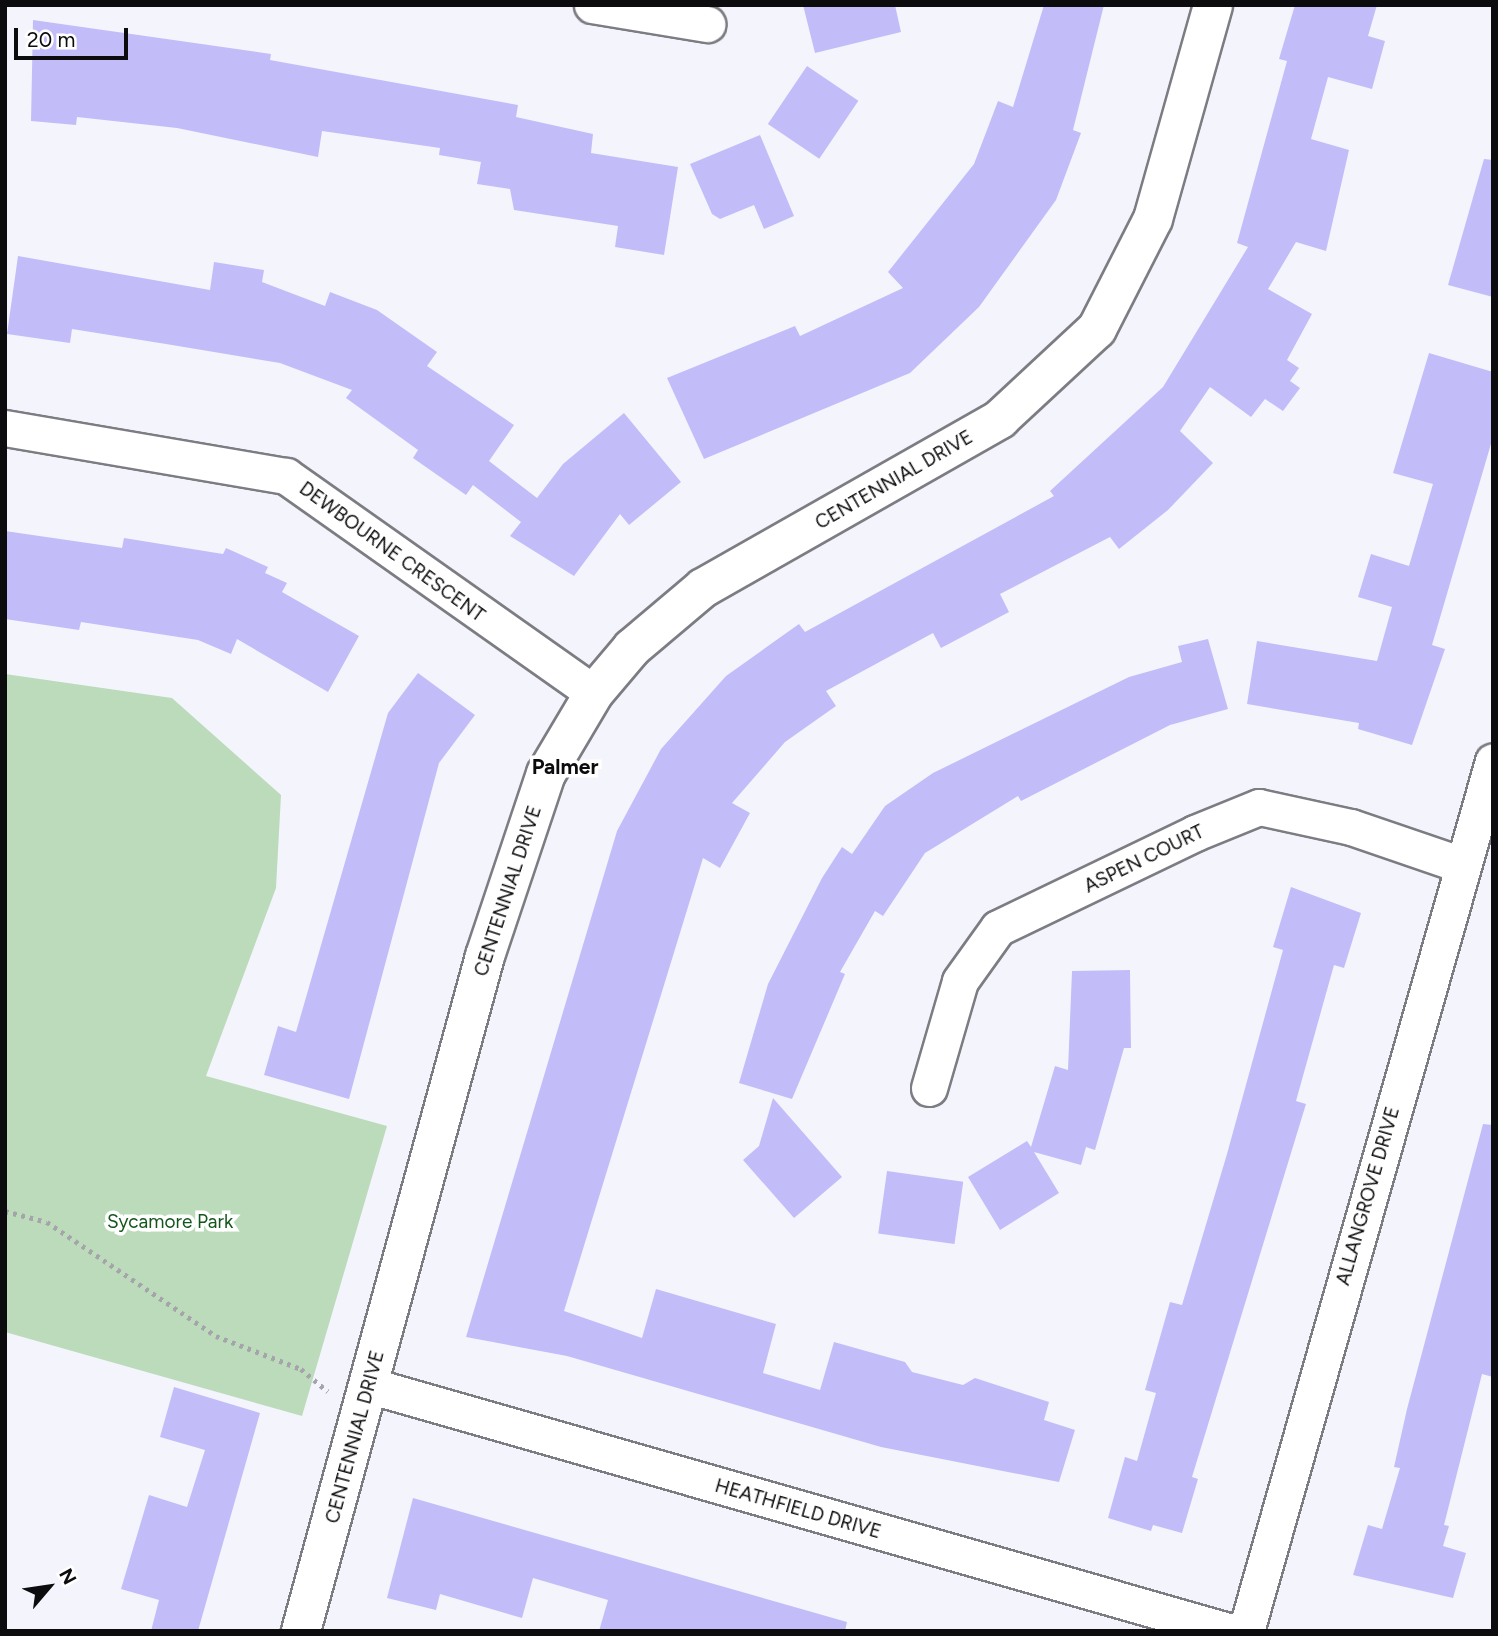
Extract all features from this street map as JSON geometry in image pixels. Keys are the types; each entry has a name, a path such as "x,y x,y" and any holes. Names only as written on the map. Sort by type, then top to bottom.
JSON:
{"street":[{"path":"592,5 707,24"},
{"name":"CENTENNIAL DRIVE","path":"301,1631 485,956 547,774 594,693 632,648 703,588 1000,419 1097,329 1153,219 1213,5"},
{"name":"DEWBOURNE CRESCENT","path":"5,428 286,476 594,693"},
{"name":"ALLANGROVE DRIVE","path":"1246,1631 1493,761"},
{"name":"ASPEN COURT","path":"929,1088 960,981 998,928 1195,833 1259,807 1351,827 1462,865"},
{"name":"HEATHFIELD DRIVE","path":"365,1402 1228,1631"}],"path":[{"path":"5,1211 47,1222 216,1336 301,1369 365,1402"}],"green space":[{"name":"Sycamore Park","path":"5,674 172,698 281,795 276,888 206,1076 387,1126 302,1416 5,1332"}],"building":[{"path":"803,5 895,5 901,32 815,53"},
{"path":"1044,5 1104,5 1073,130 1081,133 1056,200 979,307 910,373 704,459 667,378 795,326 800,336 903,288 888,272 974,164 998,101 1013,107"},
{"path":"1295,5 1377,5 1368,36 1385,41 1372,89 1328,77 1311,139 1349,150 1326,251 1296,242 1268,289 1312,314 1287,360 1299,368 1290,381 1300,388 1283,411 1265,399 1251,417 1210,387 1180,431 1213,463 1168,510 1119,549 1110,537 1000,594 1009,612 941,648 933,633 826,691 836,706 785,742 732,803 750,813 720,868 703,858 564,1311 642,1338 656,1289 776,1324 763,1373 820,1390 834,1342 905,1362 912,1372 963,1385 975,1378 1049,1402 1044,1420 1075,1430 1059,1482 881,1447 567,1356 466,1337 617,831 661,749 726,676 799,624 805,632 1054,496 1050,491 1163,387 1248,247 1237,243 1287,61 1279,59"},
{"path":"33,20 271,54 270,60 518,105 516,117 593,134 591,153 678,167 664,255 615,247 618,226 514,210 510,189 477,184 481,162 439,155 440,148 322,131 318,157 177,128 77,117 76,125 31,121"},
{"path":"807,66 858,101 819,159 768,124"},
{"path":"760,135 794,216 764,229 754,205 720,219 712,214 690,164"},
{"path":"1484,159 1493,160 1493,297 1448,285"},
{"path":"18,256 210,290 214,262 264,270 262,282 325,306 330,292 377,310 437,352 427,366 514,425 489,461 537,498 563,464 624,413 681,482 629,525 620,514 574,576 510,536 521,522 473,485 466,495 413,458 418,450 346,398 352,390 280,363 166,344 72,329 70,343 7,334"},
{"path":"1429,353 1493,372 1493,437 1432,645 1445,649 1412,745 1358,729 1359,723 1247,704 1257,641 1377,661 1392,607 1358,597 1371,554 1409,566 1433,484 1393,473"},
{"path":"5,531 122,548 124,538 223,554 226,548 268,567 265,573 287,583 282,592 359,636 328,692 237,639 231,654 198,640 81,622 79,630 5,619"},
{"path":"1208,639 1228,709 1170,725 1021,801 1018,796 925,853 883,916 875,911 840,972 845,974 792,1099 739,1083 768,984 822,878 842,847 852,854 885,806 933,773 1129,677 1182,662 1178,646"},
{"path":"418,673 475,715 439,763 349,1099 264,1075 278,1026 296,1032 388,713"},
{"path":"1291,887 1361,913 1344,968 1334,965 1296,1101 1306,1104 1192,1477 1198,1479 1182,1533 1153,1525 1151,1531 1108,1518 1125,1457 1137,1461 1156,1393 1145,1390 1170,1302 1182,1305 1227,1154 1283,950 1273,947"},
{"path":"1130,970 1131,1048 1124,1048 1095,1150 1086,1147 1081,1165 1034,1152 1059,1193 1000,1230 968,1177 1027,1141 1031,1147 1055,1066 1068,1070 1072,971"},
{"path":"773,1098 842,1177 794,1218 743,1160 759,1146"},
{"path":"1483,1124 1493,1125 1493,1377 1482,1374 1444,1525 1449,1526 1443,1546 1466,1553 1453,1598 1353,1575 1368,1525 1382,1529 1400,1468 1394,1467 1407,1409"},
{"path":"887,1171 963,1182 954,1244 878,1233"},
{"path":"174,1387 260,1413 198,1631 151,1631 159,1600 121,1589 149,1495 187,1507 205,1450 160,1437"},
{"path":"413,1498 847,1622 845,1631 599,1631 608,1600 533,1578 522,1618 440,1594 436,1610 387,1598"}],"district":[{"name":"Palmer","path":"565,767"}]}
